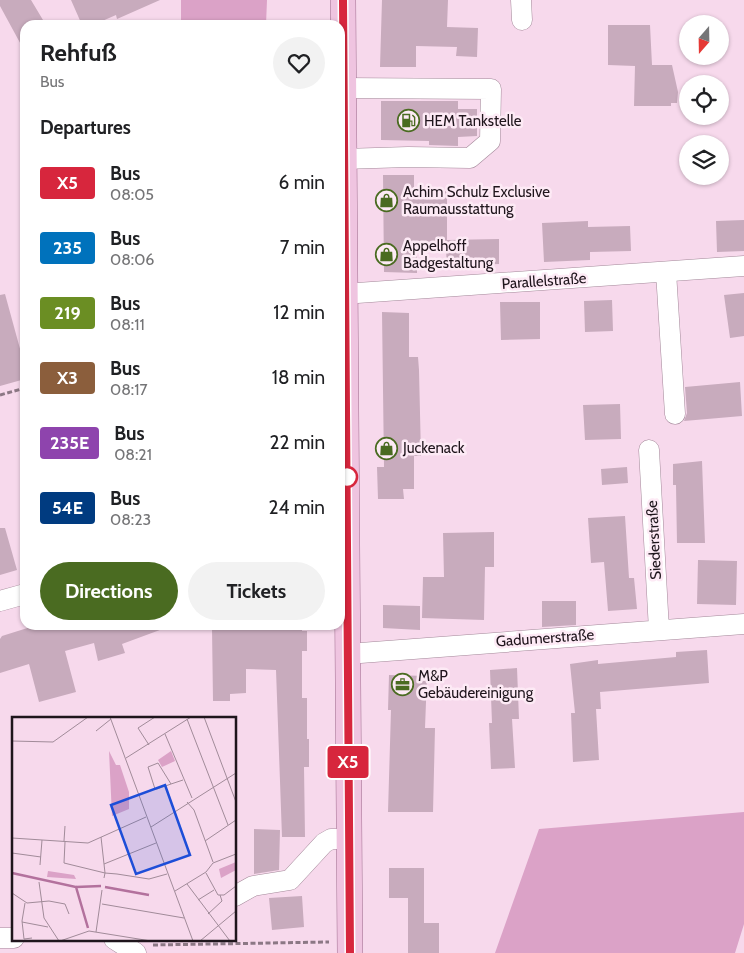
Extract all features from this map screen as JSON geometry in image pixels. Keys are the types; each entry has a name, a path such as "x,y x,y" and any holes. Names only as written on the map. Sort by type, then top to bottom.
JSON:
{"main road":[{"path":"343,0 343,20"},
{"path":"345,559 350,947"}],"street":[{"path":"345,88 491,89 491,98 490,141 470,158 345,159"},
{"name":"Parallelstraße","path":"345,294 744,266"},
{"path":"666,272 675,414"},
{"name":"Siederstraße","path":"650,450 658,630"},
{"path":"0,601 20,595"},
{"name":"Gadumerstraße","path":"347,654 744,624"},
{"path":"236,895 253,886 280,884 290,880 324,843 331,839 349,838"}],"path":[{"path":"0,395 20,389"},
{"path":"131,944 350,947"}],"shaded area":[{"path":"181,0 267,0 266,20 181,20"},
{"path":"744,812 744,924 735,953 495,953 539,829"}],"building":[{"path":"0,0 31,0 43,20 20,20 20,43 0,6"},
{"path":"71,0 160,0 117,19 116,15 104,20 80,20"},
{"path":"382,0 448,0 447,27 478,28 477,57 456,56 457,47 416,46 416,67 380,67"},
{"path":"608,25 650,25 652,65 672,65 678,92 677,103 671,103 671,106 634,106 635,66 608,65"},
{"path":"381,101 458,101 458,109 477,109 477,136 458,137 458,146 429,145 429,141 381,140"},
{"path":"383,175 414,175 414,191 447,191 447,240 499,239 499,264 447,266 446,250 417,251 417,273 384,272"},
{"path":"744,220 744,251 717,252 716,221"},
{"path":"588,221 588,227 630,226 631,251 590,252 590,260 544,262 542,223"},
{"path":"744,293 744,336 730,338 724,295"},
{"path":"5,294 20,349 20,380 0,386 0,295"},
{"path":"612,300 613,331 585,332 584,301"},
{"path":"500,302 540,302 540,339 501,340"},
{"path":"382,312 409,313 409,357 418,357 421,456 414,456 414,489 403,489 404,499 378,499 377,467 384,467"},
{"path":"740,382 742,416 684,421 687,413 685,387"},
{"path":"620,404 621,439 585,440 583,405"},
{"path":"702,461 705,543 677,543 676,485 673,485 673,464"},
{"path":"627,467 628,483 602,485 601,469"},
{"path":"625,516 629,578 634,578 637,609 608,611 604,562 591,563 588,518"},
{"path":"0,528 5,528 17,570 0,575"},
{"path":"494,532 494,567 485,567 484,620 422,618 423,577 444,577 443,533"},
{"path":"698,560 737,561 736,605 697,604"},
{"path":"542,601 576,601 576,625 542,627"},
{"path":"383,605 420,606 420,630 383,628"},
{"path":"21,630 160,630 122,644 125,653 98,661 94,643 65,651 76,692 39,702 29,664 0,673 0,639 2,636"},
{"path":"212,630 307,631 307,651 302,651 302,698 307,698 307,739 309,739 309,767 304,767 305,837 282,837 276,670 246,669 246,693 230,694 230,701 213,701"},
{"path":"707,650 709,683 600,692 601,709 596,709 599,760 573,762 571,713 575,713 570,664 598,660 598,664 676,657 676,652"},
{"path":"517,668 519,719 512,719 515,768 491,769 489,723 492,723 490,670"},
{"path":"389,675 427,676 425,728 435,728 433,812 388,812 391,710 388,710"},
{"path":"254,829 280,830 279,870 254,874"},
{"path":"389,868 424,868 424,923 439,923 439,953 408,953 408,898 389,898"},
{"path":"302,896 304,927 272,930 269,898"}],"bus line":[{"name":"X5","path":"343,0 343,20"},
{"name":"X5","path":"345,384 350,953"}],"place":[{"name":"HEM Tankstelle","path":"408,121"},
{"name":"Achim Schulz Exclusive Raumausstattung","path":"387,201"},
{"name":"Appelhoff Badgestaltung","path":"387,255"},
{"name":"Juckenack","path":"387,448"},
{"name":"M&P Gebäudereinigung","path":"402,685"}]}
